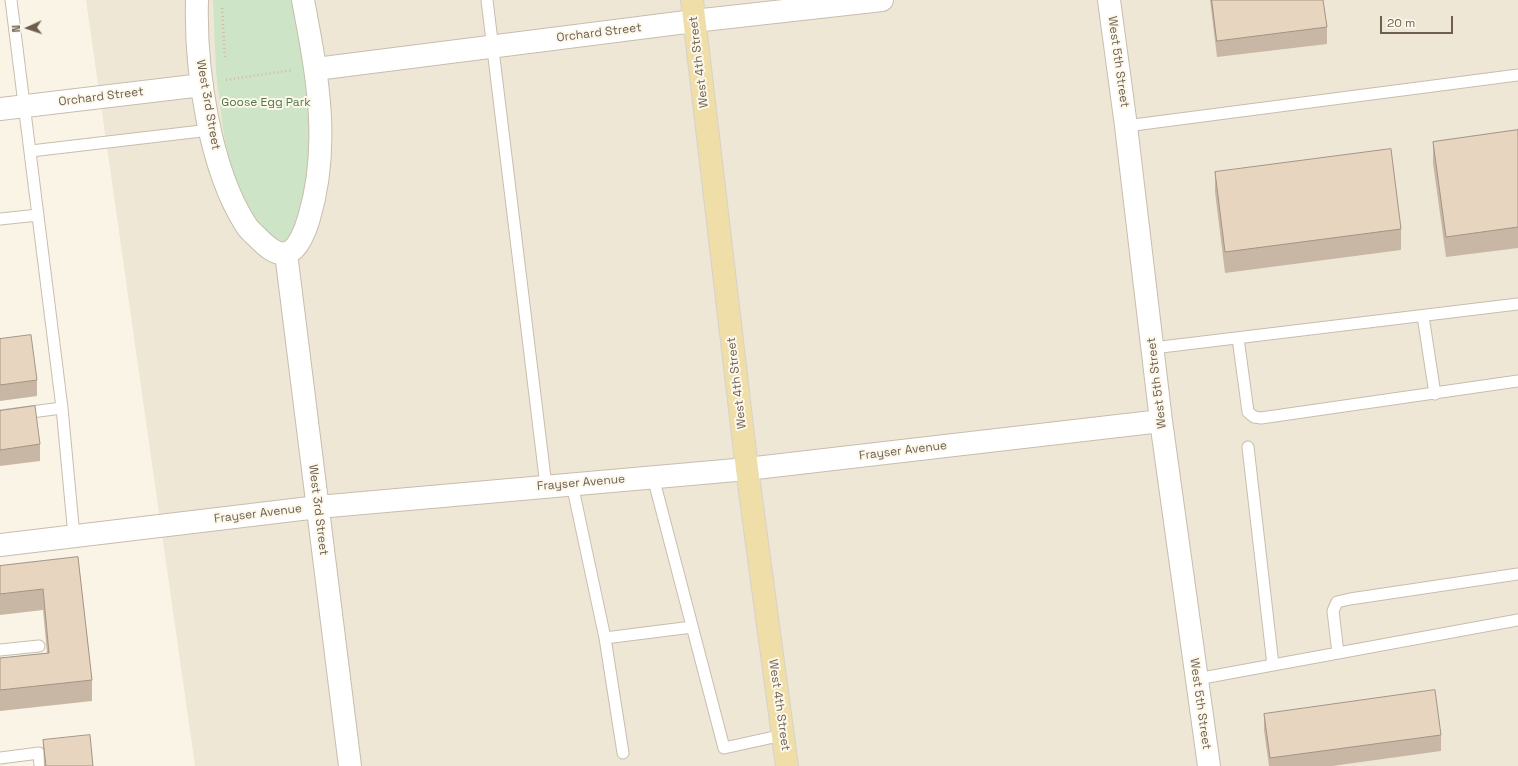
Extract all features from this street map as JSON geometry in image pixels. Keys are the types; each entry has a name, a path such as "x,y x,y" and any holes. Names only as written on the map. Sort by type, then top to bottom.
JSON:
{"main road":[{"name":"West 4th Street","path":"693,10 747,469 787,766"}],"street":[{"name":"West 3rd Street","path":"198,0 196,25 202,85 210,130 222,173 230,196 247,226 267,247 286,253 350,766"},
{"path":"286,253 293,250 307,227 315,194 321,142 321,117 306,69 303,0"},
{"name":"Orchard Street","path":"306,69 493,46 693,10 875,0"},
{"name":"West 5th Street","path":"1109,0 1126,126 1161,421 1209,766"},
{"name":"Orchard Street","path":"0,109 202,85"},
{"name":"Frayser Avenue","path":"0,545 318,508 546,486 747,469 1161,421"}],"lane":[{"path":"12,0 62,408 74,536"},
{"path":"487,0 546,486"},
{"path":"1126,126 1518,75"},
{"path":"31,151 210,130"},
{"path":"0,219 38,215"},
{"path":"1153,348 1518,304"},
{"path":"1423,316 1435,394"},
{"path":"1238,338 1248,412 1254,417 1261,418 1518,381"},
{"path":"0,416 62,408"},
{"path":"1248,447 1272,665"},
{"path":"654,477 724,748 783,734"},
{"path":"572,484 605,638 623,753"},
{"path":"1338,653 1333,611 1337,602 1518,574"},
{"path":"1197,679 1518,620"},
{"path":"605,638 692,626"},
{"path":"0,650 39,646"},
{"path":"3,761 39,753 40,766"}],"path":[{"path":"222,7 225,65"},
{"path":"226,80 306,69"},
{"path":"225,72 226,86"}],"shaded area":[{"path":"86,0 1518,0 1518,766 195,766"}],"green space":[{"name":"Goose Egg Park","path":"213,0 299,0 307,56 312,188 286,253 248,215 229,162 223,129 216,72"}],"building":[{"path":"1212,0 1323,0 1327,27 1217,41"},
{"path":"1518,130 1518,227 1446,237 1433,142"},
{"path":"1391,149 1401,229 1225,252 1215,172"},
{"path":"31,335 37,380 0,385 0,339"},
{"path":"35,406 40,444 0,450 0,411"},
{"path":"78,557 92,680 0,690 0,658 49,653 43,589 0,594 0,566"},
{"path":"1435,690 1441,735 1270,758 1264,714"},
{"path":"90,735 93,766 46,766 43,740"}]}
